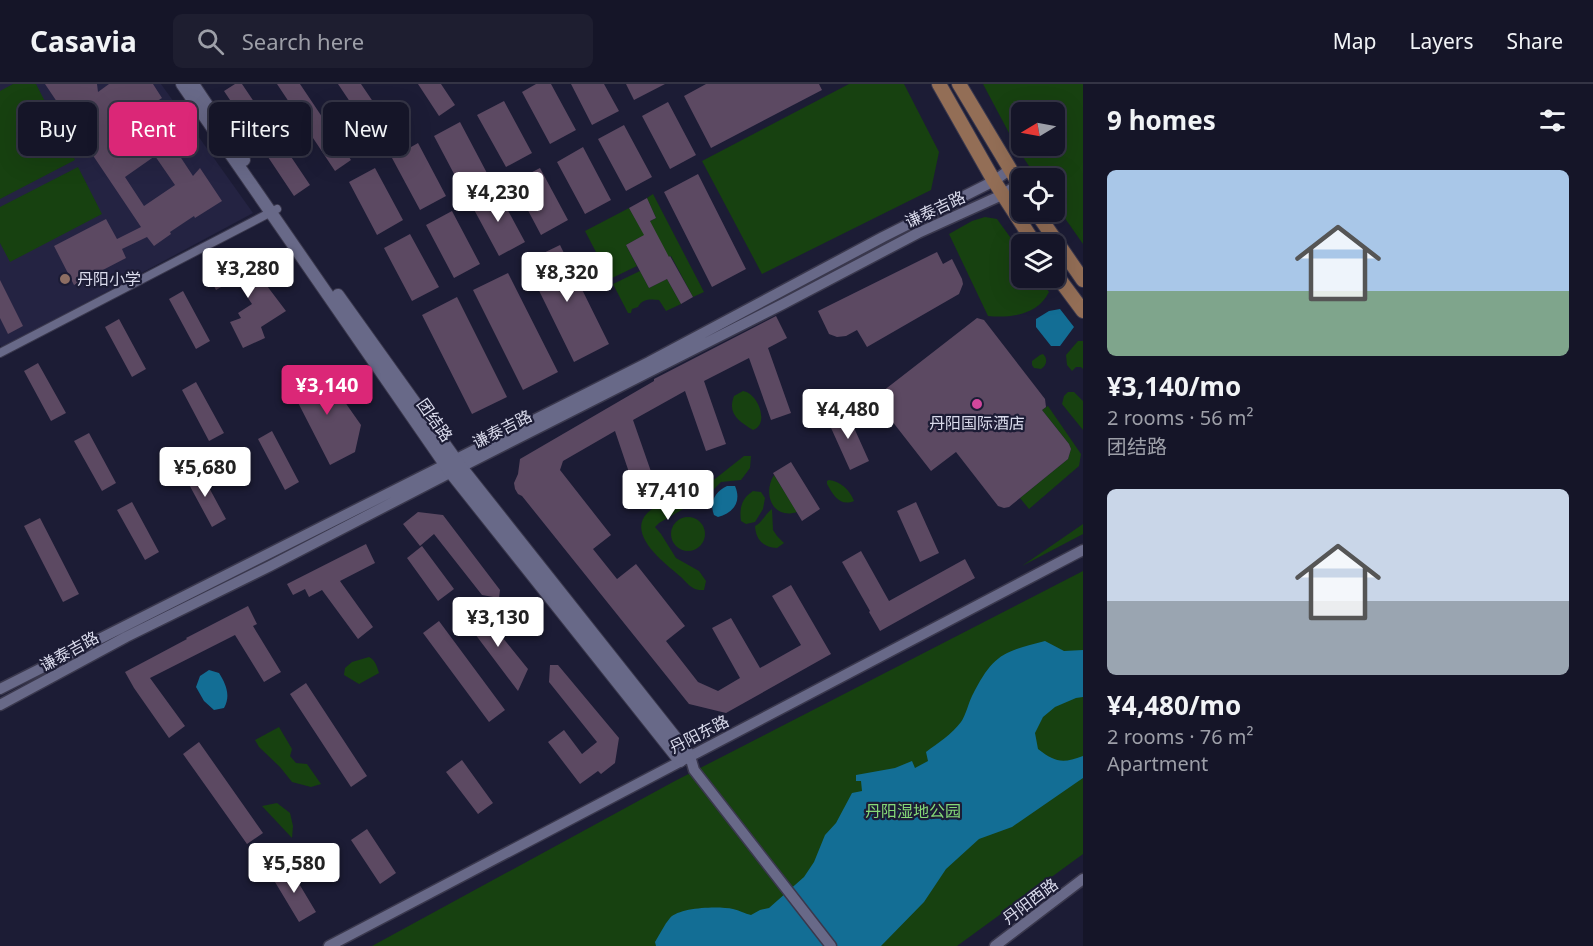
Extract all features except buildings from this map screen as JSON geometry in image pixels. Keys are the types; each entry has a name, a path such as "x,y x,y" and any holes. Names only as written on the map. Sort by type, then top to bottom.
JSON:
{"main road":[{"name":"团结路","path":"182,84 453,466 687,762"},
{"name":"团结路","path":"193,84 274,211"},
{"path":"939,84 1002,195 1028,234"},
{"path":"959,84 1011,173"},
{"path":"1043,222 1083,280"},
{"path":"1065,287 1083,311"}],"street":[{"name":"谦泰吉路","path":"0,705 126,637 281,560 883,237 994,181 1009,170"},
{"name":"谦泰吉路","path":"0,689 453,466 646,374 918,233 1011,191"},
{"path":"0,353 274,211"},
{"name":"丹阳东路","path":"329,946 687,762 1083,550"},
{"path":"687,762 831,946"},
{"name":"丹阳西路","path":"995,946 1083,879"}],"shaded area":[{"name":"丹阳小学","path":"0,84 161,84 174,102 109,102 109,156 197,156 197,134 209,151 209,156 212,156 253,213 2,348 0,345"}],"green space":[{"path":"13,84 36,84 45,102 18,102 18,156 73,156 75,160 0,199 0,91"},
{"path":"849,84 904,84 939,152 931,190 762,274 702,161"},
{"path":"983,84 1083,84 1083,244 1065,218 1065,168 1030,168 1022,156 1065,156 1065,102 1011,102 1011,137"},
{"path":"78,167 102,214 10,262 0,243 0,207"},
{"path":"653,194 704,292 693,297 671,256 653,265 654,230 626,245 637,266 610,279 585,231 629,208 640,227 656,218 647,198"},
{"path":"985,217 997,219 1011,238 1011,288 1046,288 1049,292 1038,306 1015,315 988,316 949,234 972,221"},
{"path":"640,271 649,288 667,279 681,304 666,311 659,300 647,300 628,313 613,284"},
{"path":"1078,341 1083,341 1083,369 1076,367 1072,371 1067,365 1066,355"},
{"path":"1043,354 1046,360 1045,366 1041,369 1034,368 1032,361"},
{"path":"743,391 753,397 760,409 761,422 753,430 739,420 733,412 734,396"},
{"path":"1068,392 1074,392 1083,401 1083,430 1062,404"},
{"path":"1048,406 1081,454 1079,466 1029,509 1020,498 1068,459 1071,449 1042,410"},
{"path":"744,456 751,456 750,468 741,480 721,482 707,496 701,490"},
{"path":"774,475 797,512 782,512 772,504 769,490"},
{"path":"829,480 844,487 854,501 845,502 838,499 827,484"},
{"path":"696,491 695,497 688,501 685,508 655,527 676,558 699,571 706,581 704,590 691,587 660,559 647,543 641,527 643,519 652,509 666,501"},
{"path":"753,491 761,492 765,498 763,509 755,522 746,524 741,521 740,512 744,500"},
{"path":"772,509 773,530 784,543 777,548 761,542 755,526"},
{"path":"688,517 700,522 705,534 700,546 688,551 676,546 671,534 676,522"},
{"path":"1083,524 1083,534 1022,566"},
{"name":"丹阳湿地公园","path":"1083,571 1083,854 957,946 372,946 673,782"},
{"path":"369,657 377,666 379,673 359,684 344,675 345,668 352,662"},
{"path":"279,727 292,749 290,756 296,763 307,764 321,784 311,787 292,782 259,747 255,740"},
{"path":"277,803 290,813 293,826 292,838 262,806"}],"water":[{"path":"1060,309 1074,327 1060,346 1051,346 1036,327 1036,319 1049,311"},
{"path":"727,486 735,486 737,502 732,510 718,517 714,515 713,502 716,494"},
{"path":"1045,641 1064,651 1083,650 1083,697 1055,707 1043,717 1035,733 1038,749 1049,757 1064,761 1083,756 1083,778 1012,827 979,839 946,869 924,902 881,946 656,946 655,942 675,914 700,908 719,908 751,915 769,908 804,877 814,862 825,835 836,823 852,793 862,791 861,781 856,781 856,775 895,768 912,761 915,768 928,761 926,752 961,722 979,682 993,663 1018,648"},
{"path":"209,670 219,673 226,686 227,699 224,708 214,710 204,701 196,687 200,676"}],"place":[{"name":"丹阳小学","path":"65,279"},
{"name":"丹阳国际酒店","path":"977,404"}]}
